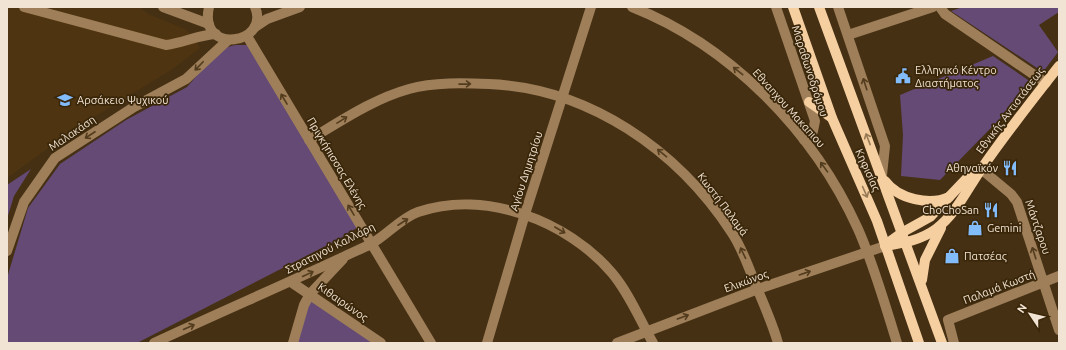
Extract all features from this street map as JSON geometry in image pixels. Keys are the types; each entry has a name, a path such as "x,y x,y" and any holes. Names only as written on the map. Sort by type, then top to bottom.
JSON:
{"main road":[{"name":"Κηφισίας","path":"793,7 832,118 877,221 919,343"},
{"name":"Κηφισίας","path":"819,7 942,343"},
{"name":"Εθνικής Αντιστάσεως","path":"885,246 906,243 927,235 945,221 960,203 981,168 1058,67"},
{"path":"810,102 832,118"},
{"name":"Εθνικής Αντιστάσεως","path":"885,246 902,232 930,217 953,195 969,176 981,168"},
{"path":"882,176 887,184 895,191 915,199 935,201 953,195"},
{"path":"923,288 922,269 933,241 945,221"}],"street":[{"path":"24,7 166,46 181,43 203,35 216,34"},
{"path":"163,7 209,24"},
{"path":"209,7 209,24 216,34 228,40 238,40 247,36 255,27 267,19 300,7"},
{"path":"255,7 257,18 255,27"},
{"name":"Αγίου Δημητρίου","path":"487,343 525,214 592,7"},
{"name":"Εθναπχου Μακαπιου","path":"632,7 647,13 698,40 752,82 804,140 827,170 843,198 867,251"},
{"name":"Μαραθωνοδρόμου","path":"776,7 810,102 815,126 810,136 804,140"},
{"name":"Κηφισίας","path":"838,7 885,146 882,176"},
{"path":"848,35 933,7"},
{"path":"940,7 945,14 1046,82"},
{"name":"Πριγκήπισσας Ελένης","path":"247,36 431,343"},
{"name":"Μαλακάση","path":"7,251 24,202 55,158 134,107 186,79 228,40"},
{"name":"Κωστή Παλαμά","path":"309,140 355,112 410,88 445,84 505,85 563,97 615,120 664,154 690,178 732,234 744,254 773,326 778,343"},
{"name":"Μάντζαρου","path":"981,168 1011,194 1017,202 1059,330"},
{"name":"Στρατηγού Καλλάρη","path":"157,342 291,282 371,244 417,212 439,207 467,205 500,208 525,214 547,223 570,236 612,273 635,308 653,343"},
{"name":"Ελικώνος","path":"617,343 758,289 885,246"},
{"path":"867,251 897,343"},
{"path":"293,343 304,305 310,294 346,256"},
{"name":"Παλαμά Κωστή","path":"954,343 948,320 1059,276"},
{"name":"Κιθαιρώνος","path":"291,282 381,343"},
{"path":"646,331 647,343"}],"shaded area":[{"name":"Αρσάκειο Ψυχικού","path":"7,7 140,7 148,14 185,29 195,38 200,48 171,70 73,130 7,178"},
{"path":"963,7 1059,7 1059,12 1039,25 1058,52 1043,72 951,11"},
{"path":"235,45 247,45 358,227 339,239 137,343 7,343 7,278 28,208 60,164 126,120 187,87 220,49"},
{"path":"993,56 1034,84 940,180 901,176 903,135 900,95"},
{"path":"31,169 14,196 7,219 7,185"},
{"path":"310,295 373,343 294,343"}],"place":[{"name":"Ελληνικό Κέντρο Διαστήματος","path":"903,76"},
{"name":"Αρσάκειο Ψυχικού","path":"65,100"},
{"name":"Αθηναϊκόν","path":"1010,168"},
{"name":"ChoChoSan","path":"991,210"},
{"name":"Gemini","path":"975,228"},
{"name":"Πατσέας","path":"952,256"}]}
